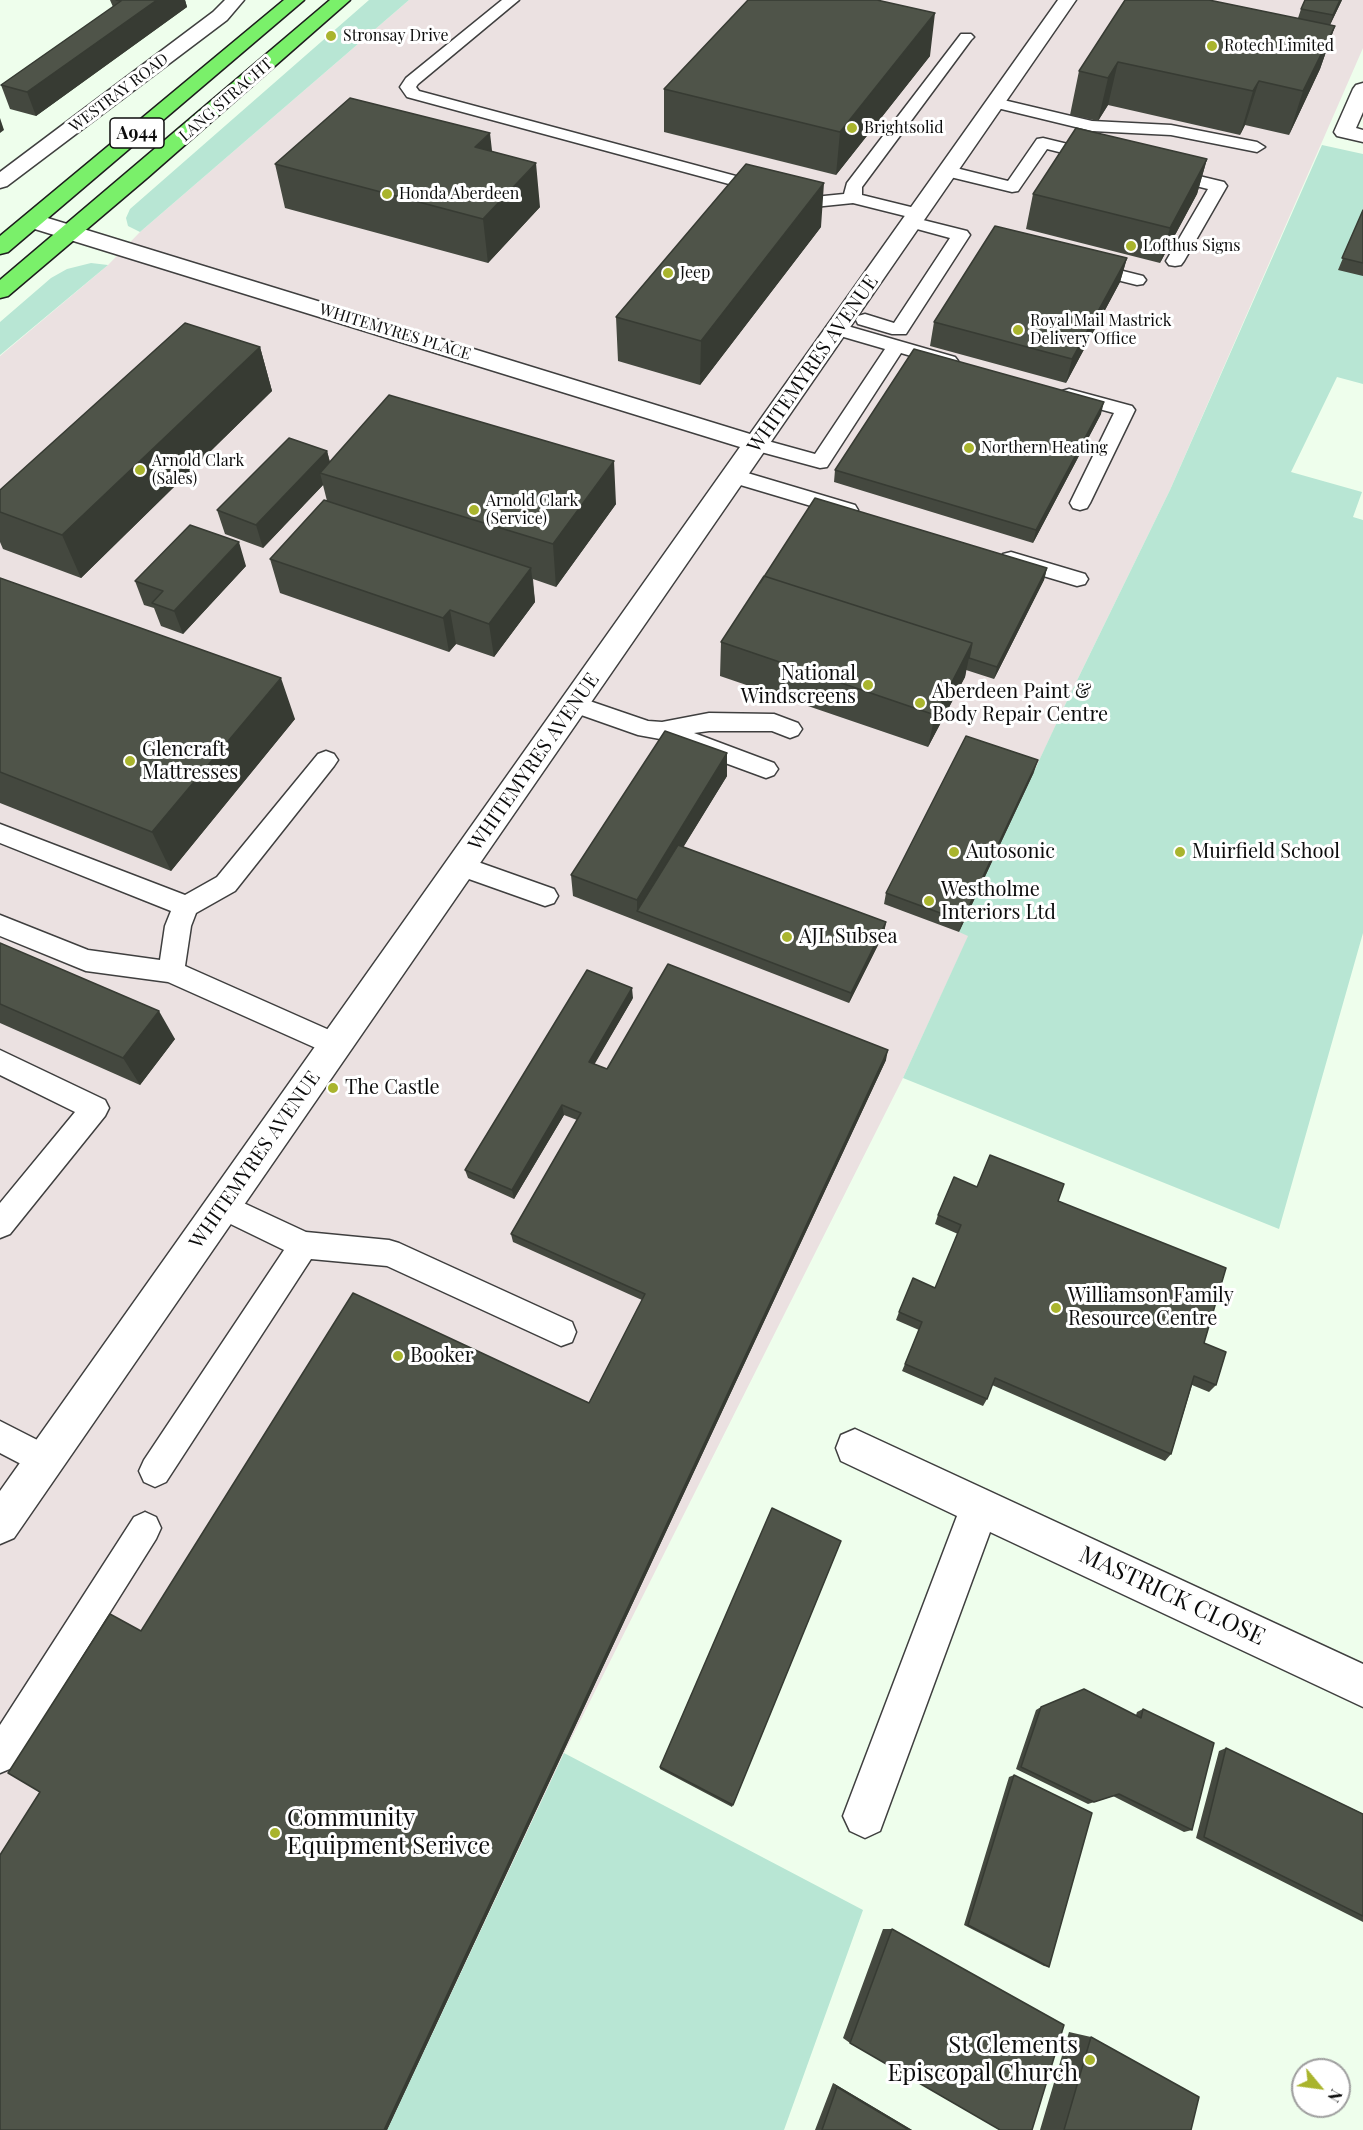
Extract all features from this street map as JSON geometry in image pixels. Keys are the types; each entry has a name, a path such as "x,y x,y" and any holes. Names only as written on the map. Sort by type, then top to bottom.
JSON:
{"main road":[{"name":"LANG STRACHT","path":"0,247 295,0"},
{"name":"LANG STRACHT","path":"0,291 341,0"}],"street":[{"name":"WESTRAY ROAD","path":"0,182 220,16 235,0"},
{"name":"WHITEMYRES AVENUE","path":"0,1524 1067,0"},
{"path":"1354,134 1363,89"},
{"name":"WHITEMYRES PLACE","path":"33,221 757,444"},
{"name":"MASTRICK CLOSE","path":"855,1448 1363,1686"},
{"path":"865,1816 980,1508"}],"lane":[{"path":"511,0 412,81 408,87 412,94 814,202 853,198 961,235 983,240"},
{"path":"853,198 853,187 966,37"},
{"path":"995,103 1092,126 1171,130 1257,147"},
{"path":"948,171 1012,187 1043,143 1119,162"},
{"path":"1152,170 1218,186 1175,261"},
{"path":"842,322 899,330 961,235"},
{"path":"1071,263 1137,280"},
{"path":"842,322 896,346 964,365"},
{"path":"757,444 820,462 896,346"},
{"path":"1056,391 1125,410 1080,503"},
{"path":"734,476 865,515"},
{"path":"988,552 1077,579"},
{"path":"575,704 646,729 662,731 766,769"},
{"path":"662,731 708,722 774,723 790,729"},
{"path":"171,972 178,926 186,906 226,884 326,760"},
{"path":"0,833 186,906"},
{"path":"461,866 545,896"},
{"path":"0,925 86,960 171,972 336,1045"},
{"path":"0,1062 95,1108 0,1225"},
{"path":"222,1206 304,1245 389,1253 561,1332"},
{"path":"155,1471 304,1245"},
{"path":"0,1436 44,1460"},
{"path":"0,1756 145,1528"}],"shaded area":[{"path":"409,0 1363,0 1363,48 1170,490 1065,705 960,932 969,935 903,1078 564,1753 387,2130 0,2130 0,356 108,265 140,232"}],"green space":[{"path":"369,0 409,0 140,232 128,226 126,218 130,209"},
{"name":"Muirfield School","path":"1322,145 1363,154 1363,384 1337,377 1291,472 1362,492 1353,517 1363,520 1363,933 1279,1229 903,1078 968,936 959,932 1065,705 1170,490"},
{"path":"91,263 108,265 0,355 0,322 51,278 67,269"},
{"path":"564,1753 863,1910 784,2130 387,2130"}],"building":[{"path":"116,0 157,0 27,92 1,85 121,1"},
{"path":"748,0 877,0 935,13 840,132 664,89"},
{"path":"1125,0 1209,0 1335,26 1303,91 1259,81 1253,91 1118,62 1108,78 1079,71"},
{"path":"1305,0 1340,0 1333,15 1301,9"},
{"path":"350,98 490,133 475,147 536,163 483,219 275,164"},
{"path":"1076,128 1207,159 1170,228 1033,194"},
{"path":"746,164 824,183 701,341 616,317"},
{"path":"1363,210 1363,263 1342,258"},
{"name":"Royal Mail Mastrick Delivery Office","path":"995,226 1127,258 1072,359 934,322"},
{"path":"185,323 260,347 62,535 0,512 0,490"},
{"name":"Northern Heating","path":"914,349 1104,402 1036,530 835,470"},
{"path":"389,395 614,461 553,544 320,473"},
{"path":"289,438 327,451 256,525 217,510"},
{"path":"815,498 1047,568 997,667 969,658 972,643 764,576"},
{"path":"324,500 531,568 489,624 450,610 443,618 270,559"},
{"path":"190,525 239,542 174,611 152,603 163,591 135,581"},
{"path":"764,576 972,643 935,715 721,642"},
{"name":"Glencraft Mattresses","path":"0,578 281,678 152,832 0,772"},
{"path":"665,731 727,753 637,900 571,875"},
{"path":"966,736 1038,760 962,921 886,893"},
{"path":"678,845 886,922 851,993 637,911"},
{"path":"0,943 159,1011 123,1058 0,1004"},
{"path":"668,964 888,1050 384,2130 0,2130 0,1855 40,1792 8,1773 110,1614 141,1631 353,1293 589,1403 645,1294 511,1234 581,1113 562,1105 512,1190 465,1170 587,970 632,988 589,1062 607,1069"},
{"name":"Williamson Family Resource Centre","path":"990,1155 1064,1184 1058,1201 1226,1268 1204,1343 1226,1352 1216,1385 1194,1376 1171,1454 995,1378 987,1399 905,1364 922,1322 899,1312 913,1278 935,1288 961,1225 938,1215 954,1177 977,1187"},
{"path":"772,1508 841,1541 733,1805 660,1767"},
{"path":"1084,1689 1141,1718 1143,1709 1214,1743 1192,1830 1119,1794 1094,1802 1021,1767 1041,1707"},
{"path":"1226,1748 1363,1814 1363,1916 1204,1837"},
{"path":"1014,1775 1092,1813 1049,1967 968,1925"},
{"path":"892,1929 1064,2025 1032,2130 1000,2130 850,2043"},
{"name":"St Clements Episcopal Church","path":"1091,2037 1199,2097 1191,2130 1064,2130"},
{"path":"837,2087 909,2130 822,2130"}],"place":[{"name":"Stronsay Drive","path":"331,36"},
{"name":"Rotech Limited","path":"1212,46"},
{"name":"Brightsolid","path":"852,128"},
{"name":"Honda Aberdeen","path":"387,194"},
{"name":"Lofthus Signs","path":"1131,246"},
{"name":"Jeep","path":"668,273"},
{"name":"Royal Mail Mastrick Delivery Office","path":"1018,330"},
{"name":"Northern Heating","path":"969,448"},
{"name":"Arnold Clark (Sales)","path":"140,470"},
{"name":"Arnold Clark (Service)","path":"474,510"},
{"name":"National Windscreens","path":"868,685"},
{"name":"Aberdeen Paint & Body Repair Centre","path":"920,703"},
{"name":"Glencraft Mattresses","path":"130,761"},
{"name":"Autosonic","path":"954,852"},
{"name":"Muirfield School","path":"1180,852"},
{"name":"Westholme Interiors Ltd","path":"929,901"},
{"name":"AJL Subsea","path":"787,937"},
{"name":"The Castle","path":"333,1088"},
{"name":"Williamson Family Resource Centre","path":"1056,1308"},
{"name":"Booker","path":"398,1356"},
{"name":"Community Equipment Serivce","path":"275,1833"},
{"name":"St Clements Episcopal Church","path":"1090,2060"}]}
